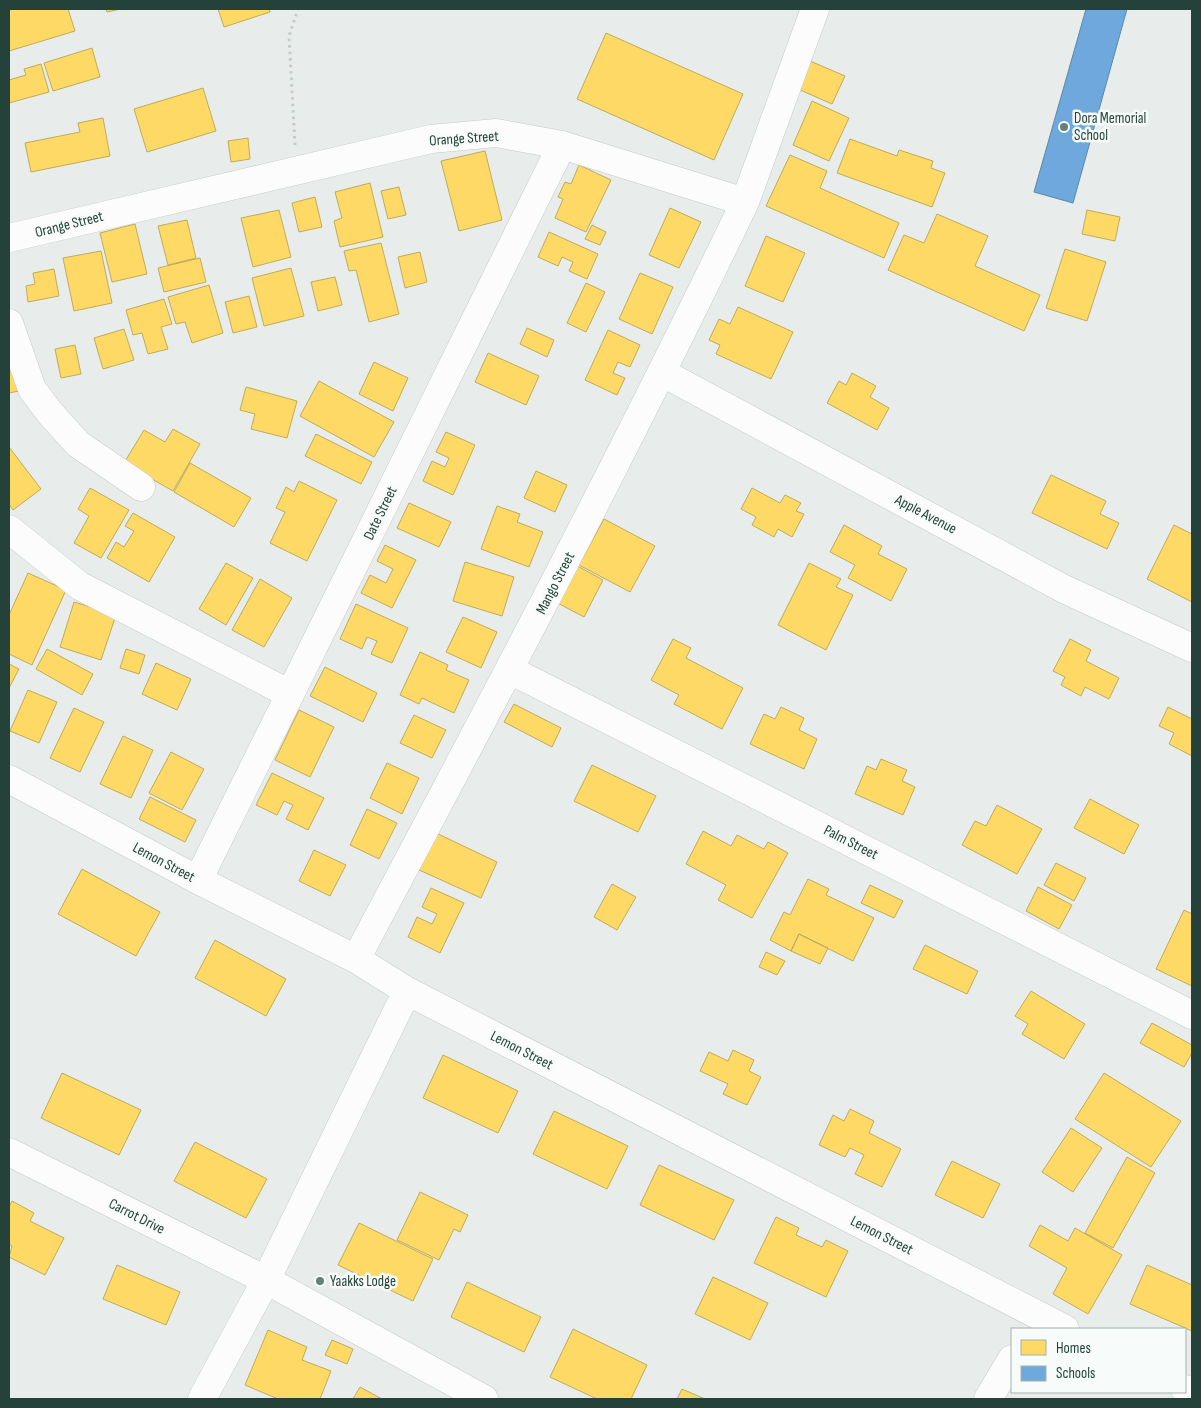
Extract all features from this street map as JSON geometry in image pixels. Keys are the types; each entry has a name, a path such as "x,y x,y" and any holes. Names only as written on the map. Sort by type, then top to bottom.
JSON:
{"street":[{"path":"745,202 814,9"},
{"name":"Orange Street","path":"9,238 431,139 496,133 562,145 745,202"},
{"name":"Date Street","path":"198,880 562,145"},
{"name":"Mango Street","path":"356,959 510,670 663,373 745,202"},
{"path":"9,323 32,390 50,413 78,444 141,487"},
{"name":"Apple Avenue","path":"663,373 1064,589 1192,648"},
{"path":"9,529 80,586 290,694"},
{"name":"Palm Street","path":"510,670 1192,1015"},
{"name":"Lemon Street","path":"9,779 198,880 356,959 407,991 1034,1322 1061,1328"},
{"path":"202,1399 266,1280 407,991"},
{"name":"Carrot Drive","path":"9,1152 266,1280 484,1399"},
{"path":"988,1399 1011,1361"}],"path":[{"path":"298,9 289,36 294,137 301,168"}],"building: Homes":[{"path":"9,9 68,9 75,31 9,51"},
{"path":"106,9 121,9 107,12"},
{"path":"218,9 269,9 270,12 224,27"},
{"path":"606,33 743,94 714,160 577,99"},
{"path":"92,48 100,77 53,91 44,63"},
{"path":"810,61 845,76 832,104 798,89"},
{"path":"41,64 49,92 9,103 9,80 26,75 24,69"},
{"path":"203,88 216,131 147,152 134,109"},
{"path":"812,101 849,118 829,161 793,145"},
{"path":"103,118 110,156 31,172 25,143 80,132 78,123"},
{"path":"248,138 250,159 231,162 228,141"},
{"path":"850,139 897,156 899,150 933,161 931,168 945,173 932,207 837,173"},
{"path":"485,151 502,220 459,231 441,161"},
{"path":"790,155 827,171 820,188 899,223 884,258 766,206"},
{"path":"579,165 611,180 586,232 555,218 563,199 558,197 565,182 571,184"},
{"path":"370,183 383,237 340,247 334,221 342,218 335,192"},
{"path":"399,187 406,215 388,219 381,191"},
{"path":"315,197 322,227 299,232 292,203"},
{"path":"670,208 701,222 679,268 649,255"},
{"path":"279,210 291,257 253,267 241,218"},
{"path":"1087,210 1120,217 1115,241 1082,234"},
{"path":"937,214 988,236 975,266 1040,295 1024,331 888,270 904,235 924,243"},
{"path":"187,220 196,258 168,265 158,226"},
{"path":"135,224 147,274 112,282 100,233"},
{"path":"592,225 606,232 600,245 585,239"},
{"path":"549,232 598,254 587,279 569,271 573,262 562,257 558,266 538,257"},
{"path":"766,236 805,253 783,302 745,286"},
{"path":"381,243 399,314 369,322 356,270 349,271 344,251"},
{"path":"1065,249 1106,262 1087,321 1046,308"},
{"path":"101,251 112,303 74,311 63,258"},
{"path":"420,252 427,282 405,288 398,257"},
{"path":"200,258 206,282 164,292 158,268"},
{"path":"291,268 304,316 264,326 252,278"},
{"path":"54,269 59,296 28,302 26,286 35,284 33,273"},
{"path":"640,273 673,287 652,334 619,319"},
{"path":"335,277 342,305 318,311 311,282"},
{"path":"586,283 605,292 586,332 567,323"},
{"path":"209,285 223,333 192,343 185,322 176,324 168,297"},
{"path":"249,296 257,327 233,333 225,302"},
{"path":"164,299 172,324 161,327 168,349 148,354 142,333 133,335 126,310"},
{"path":"738,307 793,332 771,379 716,354 720,345 709,340 719,319 730,324"},
{"path":"527,328 554,340 547,357 520,344"},
{"path":"124,329 134,360 103,369 94,338"},
{"path":"608,330 640,345 630,367 618,362 613,373 625,378 617,395 585,380"},
{"path":"75,345 81,374 61,378 55,349"},
{"path":"488,353 539,376 526,405 475,382"},
{"path":"374,362 408,378 393,411 359,394"},
{"path":"13,365 19,391 9,393 9,366"},
{"path":"852,373 876,386 870,397 889,408 877,430 827,403 839,381 846,385"},
{"path":"319,381 394,422 374,457 300,416"},
{"path":"246,387 297,401 287,438 251,429 255,414 240,410"},
{"path":"173,429 200,444 173,491 124,463 144,430 165,442"},
{"path":"446,432 475,445 453,495 423,481 432,461 445,467 449,458 436,452"},
{"path":"316,434 372,462 361,484 305,456"},
{"path":"9,447 41,489 13,510 9,504"},
{"path":"190,463 251,498 234,527 174,492"},
{"path":"536,471 567,485 555,512 524,498"},
{"path":"1051,475 1106,501 1100,514 1119,523 1107,549 1032,513"},
{"path":"299,481 337,500 307,561 270,543 285,512 276,508 286,487 294,492"},
{"path":"90,488 129,510 101,558 74,543 89,516 78,509"},
{"path":"752,488 780,503 785,495 801,503 796,511 804,514 792,537 778,529 774,537 752,525 756,517 741,509"},
{"path":"409,503 451,522 439,547 397,528"},
{"path":"497,506 520,514 517,522 543,532 529,567 481,549"},
{"path":"133,513 175,537 149,582 107,558 116,542 124,547 134,531 125,526"},
{"path":"604,519 655,546 630,592 579,565"},
{"path":"844,525 882,546 878,554 907,569 891,601 848,578 855,565 830,552"},
{"path":"1174,525 1192,534 1192,602 1147,579"},
{"path":"385,545 416,560 392,608 361,593 370,575 386,583 393,569 377,561"},
{"path":"465,562 514,577 502,616 453,601"},
{"path":"226,563 253,578 226,625 199,609"},
{"path":"572,563 603,580 584,617 552,600"},
{"path":"809,563 841,579 836,587 853,595 826,650 778,625"},
{"path":"28,573 66,590 32,665 9,654 9,615"},
{"path":"260,579 292,598 264,647 232,630"},
{"path":"74,602 116,615 101,660 60,647"},
{"path":"356,604 408,628 392,663 371,654 377,641 367,637 362,649 340,639"},
{"path":"463,617 497,632 481,668 446,652"},
{"path":"673,639 691,648 686,658 743,688 722,729 674,704 679,695 651,680"},
{"path":"1070,639 1091,650 1086,661 1119,678 1109,699 1085,687 1081,696 1061,685 1065,677 1053,671"},
{"path":"47,649 93,674 82,695 36,669"},
{"path":"126,649 145,655 139,674 120,668"},
{"path":"420,652 448,665 446,670 469,680 454,713 422,698 419,704 400,695"},
{"path":"156,663 191,679 177,710 142,694"},
{"path":"9,664 19,669 9,688"},
{"path":"325,667 377,693 363,722 310,696"},
{"path":"28,690 57,702 39,743 10,731"},
{"path":"514,704 561,728 552,747 504,722"},
{"path":"781,707 804,718 799,730 817,739 804,769 750,744 764,714 775,719"},
{"path":"1168,707 1192,719 1192,756 1169,744 1174,733 1159,726"},
{"path":"74,708 104,722 80,772 50,758"},
{"path":"299,710 334,727 310,777 275,760"},
{"path":"414,715 446,730 432,758 400,743"},
{"path":"123,736 153,750 131,798 100,784"},
{"path":"171,752 204,769 182,810 149,793"},
{"path":"881,759 907,770 902,781 915,787 903,815 855,794 867,766 876,770"},
{"path":"387,763 419,778 402,814 370,798"},
{"path":"592,765 656,796 638,832 574,801"},
{"path":"272,773 324,798 308,830 286,819 293,805 284,801 277,815 256,805"},
{"path":"150,797 196,820 185,842 139,819"},
{"path":"1090,799 1139,825 1124,854 1074,828"},
{"path":"997,805 1042,829 1017,874 962,845 975,821 986,826"},
{"path":"367,809 397,823 379,859 350,845"},
{"path":"703,831 731,846 737,835 764,849 768,842 788,853 752,918 718,900 726,885 686,864"},
{"path":"434,832 497,862 481,898 417,869"},
{"path":"314,850 346,865 330,896 299,881"},
{"path":"1056,863 1086,878 1074,901 1044,885"},
{"path":"82,869 160,912 136,956 58,914"},
{"path":"808,879 829,889 826,895 874,918 853,961 799,934 791,951 770,940 784,912 790,915"},
{"path":"612,884 636,897 617,930 594,917"},
{"path":"870,885 903,901 894,918 861,903"},
{"path":"1038,887 1072,905 1059,929 1026,911"},
{"path":"431,888 464,903 440,953 408,937 417,917 432,924 437,914 422,907"},
{"path":"1184,910 1192,914 1192,986 1156,969"},
{"path":"799,934 828,948 820,964 791,951"},
{"path":"215,940 286,979 266,1016 195,978"},
{"path":"925,945 978,971 967,994 913,969"},
{"path":"766,952 785,961 777,975 759,967"},
{"path":"1031,991 1085,1024 1064,1059 1022,1034 1028,1024 1015,1016"},
{"path":"1152,1023 1192,1045 1192,1053 1184,1067 1140,1043"},
{"path":"733,1050 754,1060 749,1071 761,1077 747,1105 723,1094 728,1084 700,1071 709,1052 728,1061"},
{"path":"443,1055 518,1091 498,1133 423,1098"},
{"path":"62,1073 141,1110 119,1155 41,1118"},
{"path":"1104,1073 1181,1121 1151,1167 1075,1119"},
{"path":"850,1109 874,1121 869,1133 901,1149 882,1187 855,1174 864,1155 850,1148 845,1157 819,1145 833,1115 844,1121"},
{"path":"554,1111 628,1146 607,1189 533,1154"},
{"path":"1071,1128 1102,1148 1073,1192 1042,1172"},
{"path":"195,1142 267,1179 246,1218 174,1181"},
{"path":"1127,1157 1155,1173 1113,1248 1085,1233"},
{"path":"952,1161 1000,1184 983,1218 935,1195"},
{"path":"659,1165 734,1200 714,1240 640,1205"},
{"path":"420,1192 468,1215 460,1232 454,1229 439,1260 397,1240"},
{"path":"12,1201 34,1213 30,1221 64,1238 45,1275 9,1257 12,1246 9,1244 9,1207"},
{"path":"776,1217 799,1228 796,1235 822,1247 826,1240 848,1251 826,1297 754,1263"},
{"path":"359,1223 433,1259 413,1301 338,1265"},
{"path":"1040,1225 1068,1241 1075,1228 1122,1255 1088,1314 1053,1294 1067,1268 1029,1246"},
{"path":"117,1265 180,1292 166,1325 103,1299"},
{"path":"1147,1265 1192,1285 1192,1331 1186,1328 1130,1304"},
{"path":"713,1277 768,1303 750,1340 695,1314"},
{"path":"467,1282 541,1317 524,1352 451,1317"},
{"path":"573,1329 647,1365 631,1399 597,1399 550,1377"},
{"path":"268,1330 307,1347 302,1360 331,1371 320,1399 278,1399 245,1385"},
{"path":"332,1340 353,1349 347,1364 325,1355"},
{"path":"360,1387 382,1399 353,1399"},
{"path":"682,1389 705,1399 677,1399"}],"building: Schools":[{"path":"1086,9 1127,9 1073,203 1034,192"}],"place":[{"name":"Dora Memorial School","path":"1064,127"},
{"name":"Yaakks Lodge","path":"320,1281"}]}
